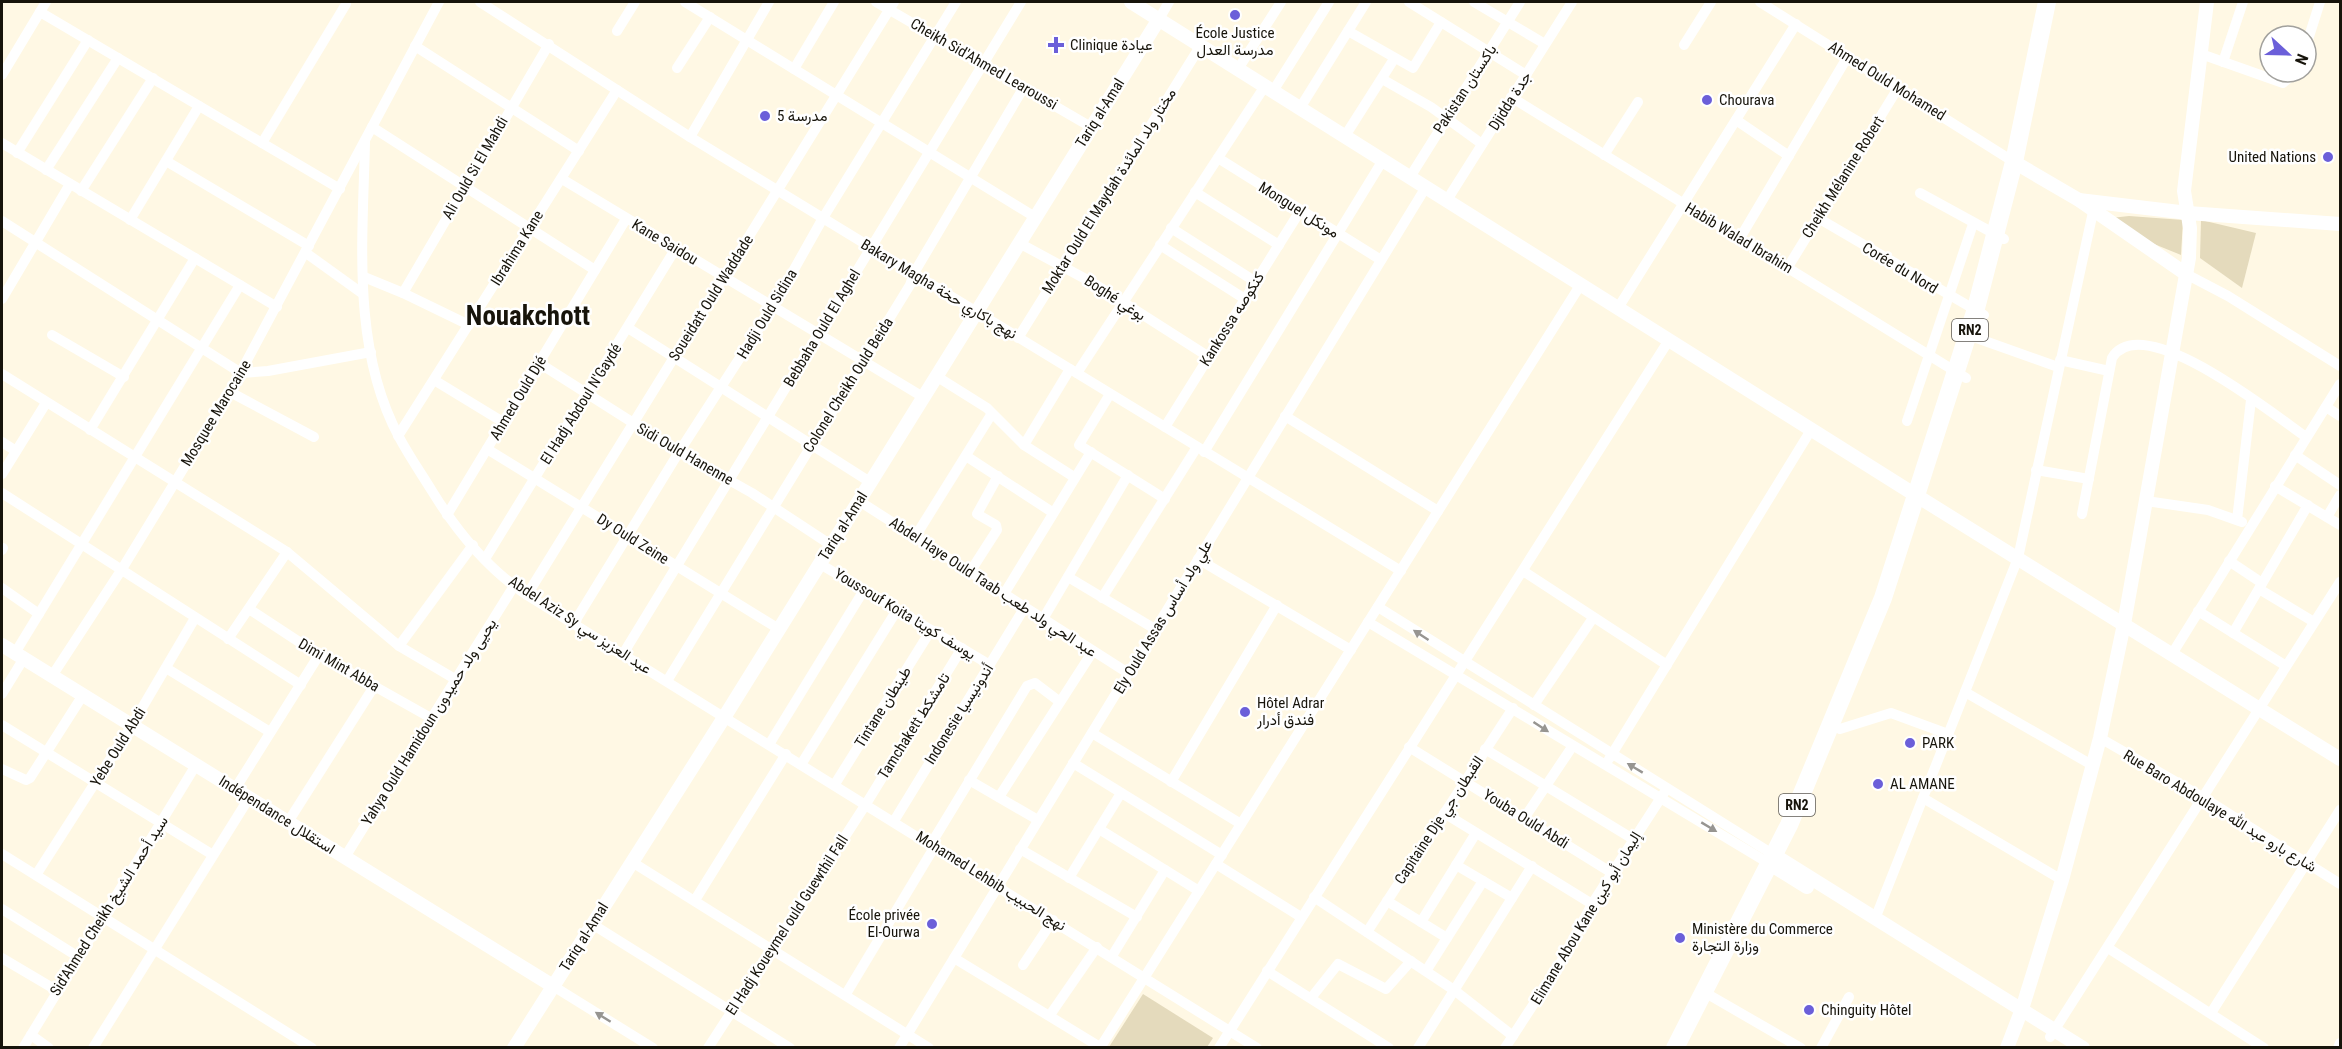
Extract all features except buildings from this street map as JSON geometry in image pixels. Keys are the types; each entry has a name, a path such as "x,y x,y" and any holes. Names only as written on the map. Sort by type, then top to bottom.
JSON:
{"highway":[{"name":"RN2","path":"2018,164 2047,2"},
{"name":"RN2","path":"1675,1047 1708,993 1776,862 1840,729 1879,633 1973,337 2018,164 2056,2"},
{"name":"RN2","path":"1776,862 1867,641 1921,499"},
{"name":"RN2","path":"1686,1047 1708,993"}],"street":[{"path":"2,75 46,2"},
{"name":"Mosquee Marocaine","path":"52,676 122,570 241,373 439,2"},
{"name":"Bakary Magha نهج باكاري حخة","path":"480,2 690,137 1401,571"},
{"path":"617,31 635,2"},
{"path":"685,2 1035,218"},
{"path":"690,137 769,2"},
{"path":"794,69 834,2"},
{"name":"Cheikh Sid'Ahmed Learoussi","path":"876,2 892,5 935,36 1091,126"},
{"name":"Hadji Ould Sidina","path":"574,623 679,452 774,305 823,218 956,2"},
{"name":"Bebbaha Ould El Aghel","path":"623,654 1021,2"},
{"path":"1131,2 1921,499 2340,759"},
{"name":"Tariq al-Amal","path":"514,1047 725,716 1169,2"},
{"path":"1238,69 1281,2"},
{"path":"1024,445 1123,304 1218,158 1329,2"},
{"path":"1300,108 1366,2"},
{"path":"1409,2 1526,75"},
{"path":"1476,2 1545,44"},
{"name":"Pakistan باكستان","path":"1410,177 1520,2"},
{"name":"Djidda جدة","path":"1447,200 1572,2"},
{"path":"1684,45 1711,2"},
{"path":"2007,1047 2021,1013 2062,880 2100,738 2124,624 2191,244 2184,190 2207,2"},
{"path":"2223,62 2243,2"},
{"path":"2313,24 2320,2"},
{"name":"Ahmed Ould Mohamed","path":"1767,3 1796,24 2018,164"},
{"path":"262,143 346,4"},
{"name":"Soueidatt Ould Waddade","path":"527,595 892,5"},
{"path":"40,12 339,189"},
{"path":"676,68 710,17"},
{"path":"1348,31 1411,68 1415,66 1441,22"},
{"path":"1618,308 1796,24"},
{"path":"17,153 88,40"},
{"name":"Ali Ould Si El Mahdi","path":"403,293 549,45"},
{"name":"Moktar Ould El Maydah مختار ولد المائدة","path":"1018,338 1201,45"},
{"path":"415,46 579,151"},
{"path":"2201,54 2258,74"},
{"path":"1740,238 1848,56"},
{"path":"46,170 118,58"},
{"path":"1346,136 1394,59"},
{"path":"81,191 153,78"},
{"path":"1382,79 1482,144"},
{"name":"Colonel Cheikh Ould Beida","path":"667,681 910,285 914,273 1024,87"},
{"name":"Cheikh Mélanine Robert","path":"1788,267 1899,88"},
{"name":"Ibrahima Kane","path":"398,436 617,90"},
{"name":"Habib Walad Ibrahim","path":"1511,97 1961,376"},
{"path":"1604,155 1638,102"},
{"path":"130,220 200,106"},
{"path":"1736,120 1789,156"},
{"path":"372,127 595,270"},
{"name":"Abdel Aziz Sy عبد العزيز سي","path":"365,141 363,294 371,352 384,403 398,436 447,515 485,559 514,586 725,716"},
{"path":"2,143 277,307"},
{"name":"Monguel مونكل","path":"1218,158 1381,260"},
{"path":"1102,598 1165,499 1201,449 1338,235 1383,160"},
{"path":"166,161 308,250 363,294"},
{"path":"2018,164 2079,200 2093,212 2186,274 2228,296 2340,366"},
{"name":"Kane Saidou","path":"562,179 774,305 923,398"},
{"path":"2,299 70,184"},
{"name":"Ely Ould Assas علي ولد أساس","path":"899,1047 1426,187"},
{"path":"1195,192 1279,245"},
{"path":"1920,193 1999,237"},
{"path":"2079,200 2188,213 2340,224"},
{"name":"Kankossa كنكوصه","path":"1165,427 1300,211"},
{"path":"1875,919 2018,558 2093,212"},
{"name":"Corée du Nord","path":"1818,218 1948,297 1979,313"},
{"name":"Ahmed Ould Djé","path":"447,515 626,219"},
{"path":"2,221 241,373 268,371 371,352"},
{"path":"1907,421 1927,354 1973,224"},
{"path":"1171,228 1256,282"},
{"name":"Boghé بوغي","path":"1019,243 1062,266 1209,357"},
{"path":"1160,245 1245,299"},
{"name":"El Hadj Abdoul N'Gaydé","path":"485,559 676,248"},
{"path":"90,430 195,258"},
{"path":"364,278 403,293 469,325"},
{"path":"954,958 1100,1047 1581,284"},
{"path":"2,694 39,614 134,455 203,348 240,285"},
{"path":"628,328 870,482"},
{"path":"52,335 124,377"},
{"path":"1973,337 2059,364 2109,371"},
{"path":"1219,1047 1669,340"},
{"path":"2082,514 2109,371 2116,351 2130,345 2173,351 2306,437"},
{"name":"Sidi Ould Hanenne","path":"539,363 679,452 730,479 831,545"},
{"path":"2,374 287,552 399,646 455,679"},
{"path":"936,376 987,408 991,415 1024,445 1074,477"},
{"path":"434,380 503,422"},
{"path":"2172,654 2340,384"},
{"path":"230,392 314,437"},
{"path":"1110,394 1079,444 1165,499"},
{"path":"2237,520 2251,400"},
{"path":"2,474 46,403"},
{"path":"2326,406 2340,416"},
{"path":"915,537 991,415"},
{"path":"1285,416 1438,511"},
{"path":"1604,766 1811,430"},
{"path":"2,442 16,451"},
{"name":"Dy Ould Zeine","path":"487,449 779,629"},
{"path":"1004,594 1052,512 1091,452"},
{"path":"2295,455 2339,481"},
{"path":"966,456 1052,512"},
{"path":"2036,470 2089,479"},
{"path":"970,572 997,530 996,525 977,514 998,476"},
{"path":"1043,619 1128,476"},
{"path":"2275,486 2340,525"},
{"path":"2,494 301,685"},
{"path":"2327,517 2340,495"},
{"name":"Abdel Haye Ould Taab عبد الحي ولد طعب","path":"859,501 1128,673"},
{"path":"2146,501 2208,510 2251,525"},
{"path":"2233,633 2308,505"},
{"path":"399,646 473,545"},
{"path":"228,639 287,552"},
{"path":"1198,559 1351,650"},
{"path":"2229,561 2314,622"},
{"name":"Youssouf Koita يوسف كويتا","path":"819,564 990,665"},
{"path":"1523,571 1667,665"},
{"path":"1068,577 1155,629"},
{"path":"2053,1034 2340,582"},
{"name":"Yahya Ould Hamidoun يحيى ولد حميدون","path":"345,857 514,586"},
{"path":"2,588 39,614"},
{"path":"770,743 864,590"},
{"path":"1171,782 1277,605"},
{"name":"Indonesie أندونيسيا","path":"894,821 1025,607"},
{"path":"1378,607 1464,663 1667,788 1776,862 2021,1013"},
{"name":"Dimi Mint Abba","path":"249,609 319,655 431,718"},
{"path":"802,763 897,610"},
{"path":"2198,611 2286,666"},
{"name":"Yebe Ould Abdi","path":"36,875 97,782 195,618"},
{"path":"1534,705 1593,618"},
{"path":"1368,621 1660,799 1875,919 2053,1034 2083,1047"},
{"name":"Tintane طينطان","path":"835,784 931,630"},
{"name":"Indépendance استقلال","path":"2,645 553,986"},
{"name":"Tamchakett تامشكط","path":"866,804 962,648"},
{"path":"999,797 1093,651"},
{"path":"235,789 319,655"},
{"path":"165,668 270,732"},
{"path":"846,994 969,780 1031,683 1060,702"},
{"path":"288,822 375,685"},
{"path":"1965,692 2092,765"},
{"path":"2,770 26,780 47,752 82,695"},
{"name":"Capitaine Dje القبطان جي","path":"1367,932 1513,708"},
{"path":"1840,729 1891,713 1948,734"},
{"name":"Mohamed Lehbib نهج الحبيب","path":"725,716 1257,1047"},
{"path":"2,725 213,855"},
{"path":"1092,733 1241,824"},
{"name":"Rue Baro Abdoulaye شارع بارو عبد الله","path":"2100,738 2204,798 2340,884"},
{"name":"Youba Ould Abdi","path":"1409,747 1612,873"},
{"path":"1525,817 1572,747"},
{"path":"1485,749 1634,839"},
{"path":"695,900 786,754"},
{"path":"1073,763 1219,859 1301,917"},
{"name":"Sid'Ahmed Cheikh سيد أحمد الشيخ","path":"23,1047 196,765"},
{"path":"969,780 1038,820"},
{"name":"Elimane Abou Kane إليمان أبو كين","path":"1505,1047 1562,962 1592,904 1667,788"},
{"path":"1069,878 1121,793"},
{"path":"93,1047 249,798"},
{"path":"1923,798 2062,880"},
{"name":"El Hadj Koueymel ould Guewthil Fall","path":"708,1047 866,804"},
{"path":"2211,1013 2340,810"},
{"path":"1444,813 1592,904"},
{"path":"1099,829 1199,891"},
{"path":"1421,922 1476,833"},
{"path":"1020,849 1137,917"},
{"path":"2,854 312,1047"},
{"path":"632,862 929,1047"},
{"path":"1456,865 1512,898"},
{"path":"1418,1047 1532,866"},
{"path":"1112,956 1166,870"},
{"path":"1426,971 1483,881"},
{"path":"1314,897 1454,990 1513,1036"},
{"path":"1387,901 1447,938"},
{"path":"2,909 77,956"},
{"path":"1023,965 1053,920"},
{"path":"592,924 790,1047"},
{"path":"1050,1015 1097,947"},
{"path":"2108,948 2265,1047"},
{"path":"1311,998 1338,964 1386,990 1411,961"},
{"path":"3,962 56,990"},
{"path":"1268,971 1389,1047"},
{"path":"553,986 653,1047"},
{"path":"1708,993 1801,1047"},
{"path":"1821,1047 1849,997"},
{"path":"2053,1034 2066,1047"},
{"path":"31,1035 49,1047"},
{"path":"2338,1047 2340,1043"}],"shaded area":[{"path":"2129,216 2183,220 2181,255 2132,235 2111,218"},
{"path":"2201,220 2256,233 2242,288 2200,258"},
{"path":"1143,994 1213,1038 1207,1047 1109,1047"}],"place":[{"name":"École Justice مدرسة العدل","path":"1235,15"},
{"name":"Clinique عيادة","path":"1056,45"},
{"name":"Chourava","path":"1707,100"},
{"name":"مدرسة 5","path":"765,116"},
{"name":"United Nations","path":"2328,157"},
{"name":"Hôtel Adrar فندق أدرار","path":"1245,712"},
{"name":"PARK","path":"1910,743"},
{"name":"AL AMANE","path":"1878,784"},
{"name":"École privée El-Ourwa","path":"932,924"},
{"name":"Ministère du Commerce وزارة التجارة","path":"1680,938"},
{"name":"Chinguity Hôtel","path":"1809,1010"}],"district":[{"name":"Nouakchott","path":"528,316"}]}
